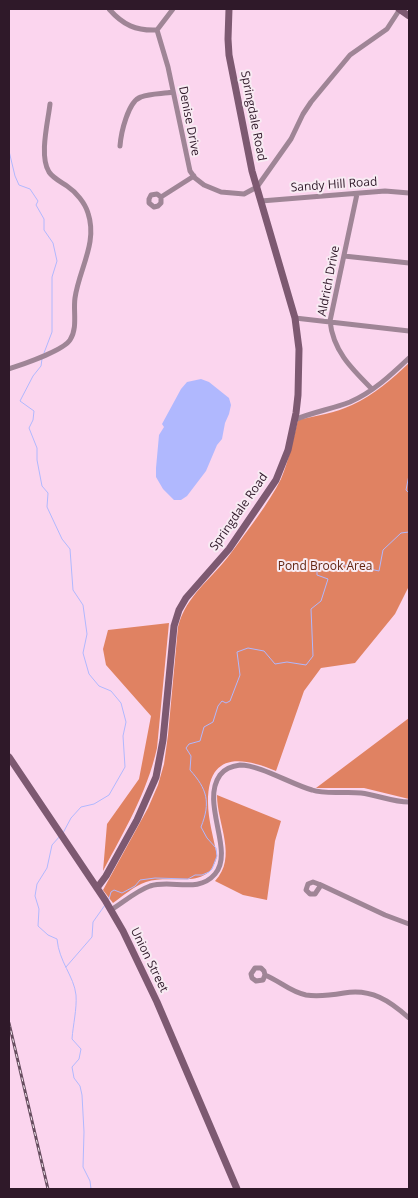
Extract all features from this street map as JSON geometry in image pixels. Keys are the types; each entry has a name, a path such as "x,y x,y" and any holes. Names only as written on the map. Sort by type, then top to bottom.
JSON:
{"street":[{"path":"109,9 129,27 143,30 157,30 173,9"},
{"name":"Springdale Road","path":"97,888 106,876 146,803 158,772 164,740 174,626 179,610 189,593 229,549 276,480 284,464 298,395 299,349 295,318 252,171 230,55 228,39 229,9"},
{"path":"161,197 194,176 210,188 226,193 244,194 257,187 291,140 303,114 350,55 387,29 399,9 409,16"},
{"name":"Denise Drive","path":"157,30 165,56 188,164 194,176"},
{"path":"120,146 125,121 134,102 142,96 173,92"},
{"path":"9,369 59,349 70,340 74,331 77,286 89,253 91,224 87,211 81,200 69,187 54,177 49,171 44,156 50,104"},
{"name":"Sandy Hill Road","path":"261,201 394,191 409,193"},
{"name":"Aldrich Drive","path":"357,194 330,321 334,341 340,353 372,389"},
{"path":"344,256 409,263"},
{"path":"295,318 409,331"},
{"path":"294,420 307,414 351,401 384,381 409,358"},
{"name":"Union Street","path":"9,757 108,905 136,956 238,1189"},
{"path":"108,905 151,886 164,884 196,885 207,881 216,874 221,864 222,854 215,811 215,788 218,778 223,771 230,767 247,766 314,791 358,792 398,802 409,802"},
{"path":"320,886 409,924"},
{"path":"265,976 288,989 308,995 324,996 353,992 373,994 391,1002 409,1018"}],"green space":[{"name":"Pond Brook Area","path":"409,363 409,586 395,614 355,663 321,668 304,691 276,771 239,761 228,762 214,774 209,786 208,802 217,856 213,867 206,874 198,878 146,882 113,903 103,890 148,808 158,785 164,764 178,627 187,606 193,596 231,553 276,488 291,450 298,420 339,410 360,401 382,386"},
{"path":"169,623 157,748 153,765 134,811 103,871 107,824 139,779 151,716 106,665 103,649 108,630"},
{"path":"409,718 409,799 364,788 316,788"},
{"path":"217,795 281,821 275,841 267,900 243,895 215,881 222,872 226,851"}],"water":[{"path":"201,379 209,382 229,398 231,405 229,414 222,439 217,445 206,471 187,496 181,500 174,500 163,489 156,477 159,435 164,427 162,424 181,389 187,382"}],"waterway":[{"path":"9,151 19,185 30,189 38,201 36,205 44,219 44,230 53,243 57,261 52,277 52,332 44,353"},
{"path":"42,359 41,366 33,376 20,401 34,411 33,420 29,428 37,448 37,460 42,486 48,493 47,507 62,539 70,549 73,590 83,605 87,634 83,653 89,674 99,686 111,691 121,703 126,722 123,736 125,767 109,795 94,804 81,807 71,818 63,833"},
{"path":"409,475 406,490 409,493"},
{"path":"109,899 111,892 114,890 122,893 135,886 140,880 155,878 188,879 195,875 202,875 212,869 217,856 216,848 207,838 201,827 206,810 206,796 200,783 190,770 191,756 186,748 189,744 200,741 204,727 213,722 218,706 222,701 226,703 230,701 240,675 237,652 248,648 264,651 275,664 287,662 306,665 313,656 311,609 321,601 328,579 317,575 317,570 332,563 347,566 364,561 370,569 379,571 383,550 401,533 409,532"},
{"path":"60,836 52,845 47,868 37,884 35,896 39,909 38,926 48,935 57,939 58,947 75,988 76,1006 72,1039 81,1049 79,1059 72,1067 74,1078 80,1086 82,1095 83,1167 90,1181 91,1189"},
{"path":"66,967 92,937 93,922 105,905"}],"railway":[{"path":"9,1023 48,1189"}]}
